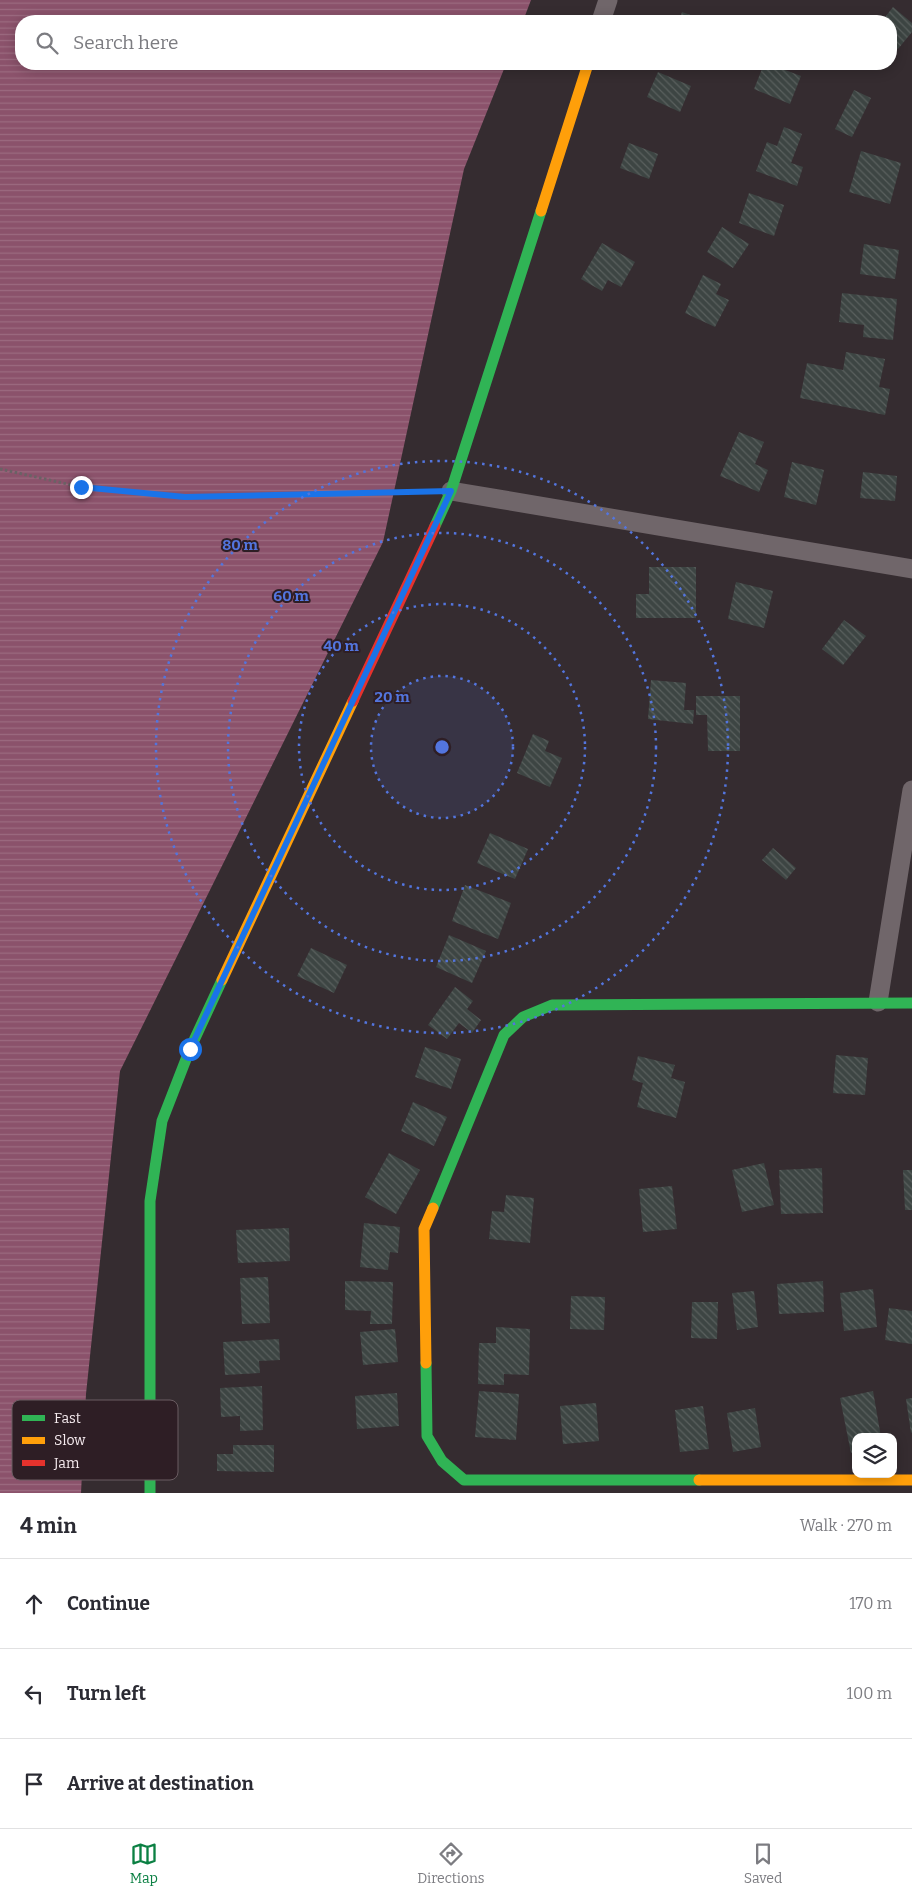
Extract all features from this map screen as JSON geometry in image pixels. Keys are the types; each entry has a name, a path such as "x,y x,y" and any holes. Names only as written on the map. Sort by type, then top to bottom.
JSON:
{"street":[{"path":"603,15 608,0"},
{"path":"150,1400 150,1201 162,1121 190,1049 451,491 586,70"},
{"path":"451,491 912,570"},
{"path":"878,1002 912,790"},
{"path":"912,1003 552,1005 523,1017 504,1035 424,1228 427,1436 442,1461 464,1480 826,1486 912,1480"},
{"path":"150,1480 150,1493"}],"path":[{"path":"0,468 81,487 185,497 451,491"}],"shaded area":[{"path":"0,0 531,0 525,15 15,15 15,70 504,70 464,169 383,542 120,1071 86,1400 12,1400 12,1480 82,1480 81,1493 0,1493"}],"building":[{"path":"893,7 912,23 912,32 898,49 897,15 887,15"},
{"path":"762,70 785,70 801,76 790,104 754,89"},
{"path":"658,72 691,86 680,112 647,97"},
{"path":"854,90 871,98 852,137 835,129"},
{"path":"784,127 802,134 791,163 803,167 797,186 756,171 767,142 777,146"},
{"path":"629,143 658,154 649,179 620,168"},
{"path":"861,151 901,163 890,204 849,192"},
{"path":"749,193 784,205 774,236 739,223"},
{"path":"722,227 749,244 733,268 707,252"},
{"path":"602,243 635,262 621,287 608,280 602,291 581,279"},
{"path":"864,244 899,250 895,279 860,274"},
{"path":"703,275 721,284 716,294 729,300 715,327 685,313"},
{"path":"842,293 897,299 893,340 863,337 864,325 839,322"},
{"path":"846,352 885,359 879,387 890,389 885,415 800,398 807,363 843,370"},
{"path":"739,432 764,442 755,464 768,470 759,492 720,476"},
{"path":"792,462 824,470 816,505 784,497"},
{"path":"863,472 897,476 895,501 860,498"},
{"path":"649,567 696,567 696,618 636,618 636,594 649,594"},
{"path":"736,582 773,591 764,628 728,619"},
{"path":"844,620 866,636 843,665 822,649"},
{"path":"651,680 686,683 684,710 694,710 693,724 648,719"},
{"path":"696,696 740,696 740,751 708,751 707,715 696,715"},
{"path":"533,734 549,741 545,751 562,758 550,787 517,773"},
{"path":"490,833 528,849 515,879 477,863"},
{"path":"773,848 796,868 786,880 762,860"},
{"path":"465,885 511,903 498,939 452,921"},
{"path":"449,935 486,951 472,983 436,967"},
{"path":"311,948 347,965 334,993 297,976"},
{"path":"455,987 473,1001 467,1009 481,1020 472,1033 459,1023 447,1039 428,1025"},
{"path":"425,1047 461,1059 451,1089 415,1077"},
{"path":"836,1055 868,1058 865,1095 833,1093"},
{"path":"638,1056 675,1065 671,1078 685,1082 676,1118 637,1107 643,1083 632,1080"},
{"path":"413,1102 447,1117 434,1146 401,1131"},
{"path":"389,1153 420,1170 396,1214 365,1197"},
{"path":"764,1163 774,1205 742,1212 732,1170"},
{"path":"822,1168 823,1213 781,1214 779,1170"},
{"path":"903,1170 912,1170 912,1210 905,1210"},
{"path":"672,1186 677,1229 643,1232 639,1189"},
{"path":"506,1195 534,1198 530,1243 489,1239 492,1211 504,1212"},
{"path":"364,1223 400,1227 398,1253 390,1252 388,1270 360,1267"},
{"path":"289,1228 290,1261 238,1263 236,1230"},
{"path":"268,1277 270,1323 242,1324 240,1278"},
{"path":"345,1281 393,1282 392,1324 370,1324 371,1311 345,1310"},
{"path":"823,1281 824,1312 779,1314 777,1284"},
{"path":"873,1289 877,1327 844,1331 840,1293"},
{"path":"754,1291 758,1327 737,1330 732,1293"},
{"path":"571,1296 605,1297 604,1330 570,1329"},
{"path":"692,1302 718,1302 717,1339 691,1338"},
{"path":"889,1308 912,1311 912,1344 885,1340"},
{"path":"496,1327 530,1329 529,1375 504,1374 504,1385 478,1384 479,1343 496,1343"},
{"path":"395,1329 398,1362 363,1365 360,1332"},
{"path":"279,1339 280,1360 259,1361 260,1373 225,1375 223,1342"},
{"path":"262,1386 263,1430 240,1431 240,1416 221,1417 220,1388"},
{"path":"479,1391 519,1394 516,1440 475,1437"},
{"path":"873,1391 880,1433 852,1433 852,1453 851,1453 840,1398"},
{"path":"397,1393 399,1426 357,1429 355,1396"},
{"path":"912,1398 912,1432 911,1433 906,1399"},
{"path":"596,1403 599,1441 563,1444 560,1406"},
{"path":"703,1406 709,1449 680,1452 675,1410"},
{"path":"755,1408 761,1447 733,1452 727,1413"},
{"path":"233,1445 274,1445 274,1472 217,1471 217,1454 233,1454"}],"traffic: fast":[{"path":"435,526 451,491 541,211"},
{"path":"150,1400 150,1201 162,1121 190,1049 222,980"},
{"path":"433,1208 504,1035 523,1017 552,1005 912,1003"},
{"path":"426,1363 427,1436 442,1461 464,1480 699,1480"},
{"path":"150,1480 150,1493"}],"traffic: slow":[{"path":"541,211 586,70"},
{"path":"222,980 353,701"},
{"path":"426,1363 424,1229 433,1208"},
{"path":"699,1480 912,1480"}],"traffic: jam":[{"path":"353,701 435,526"}],"route":[{"path":"81,487 185,497 451,491 190,1049"}]}
